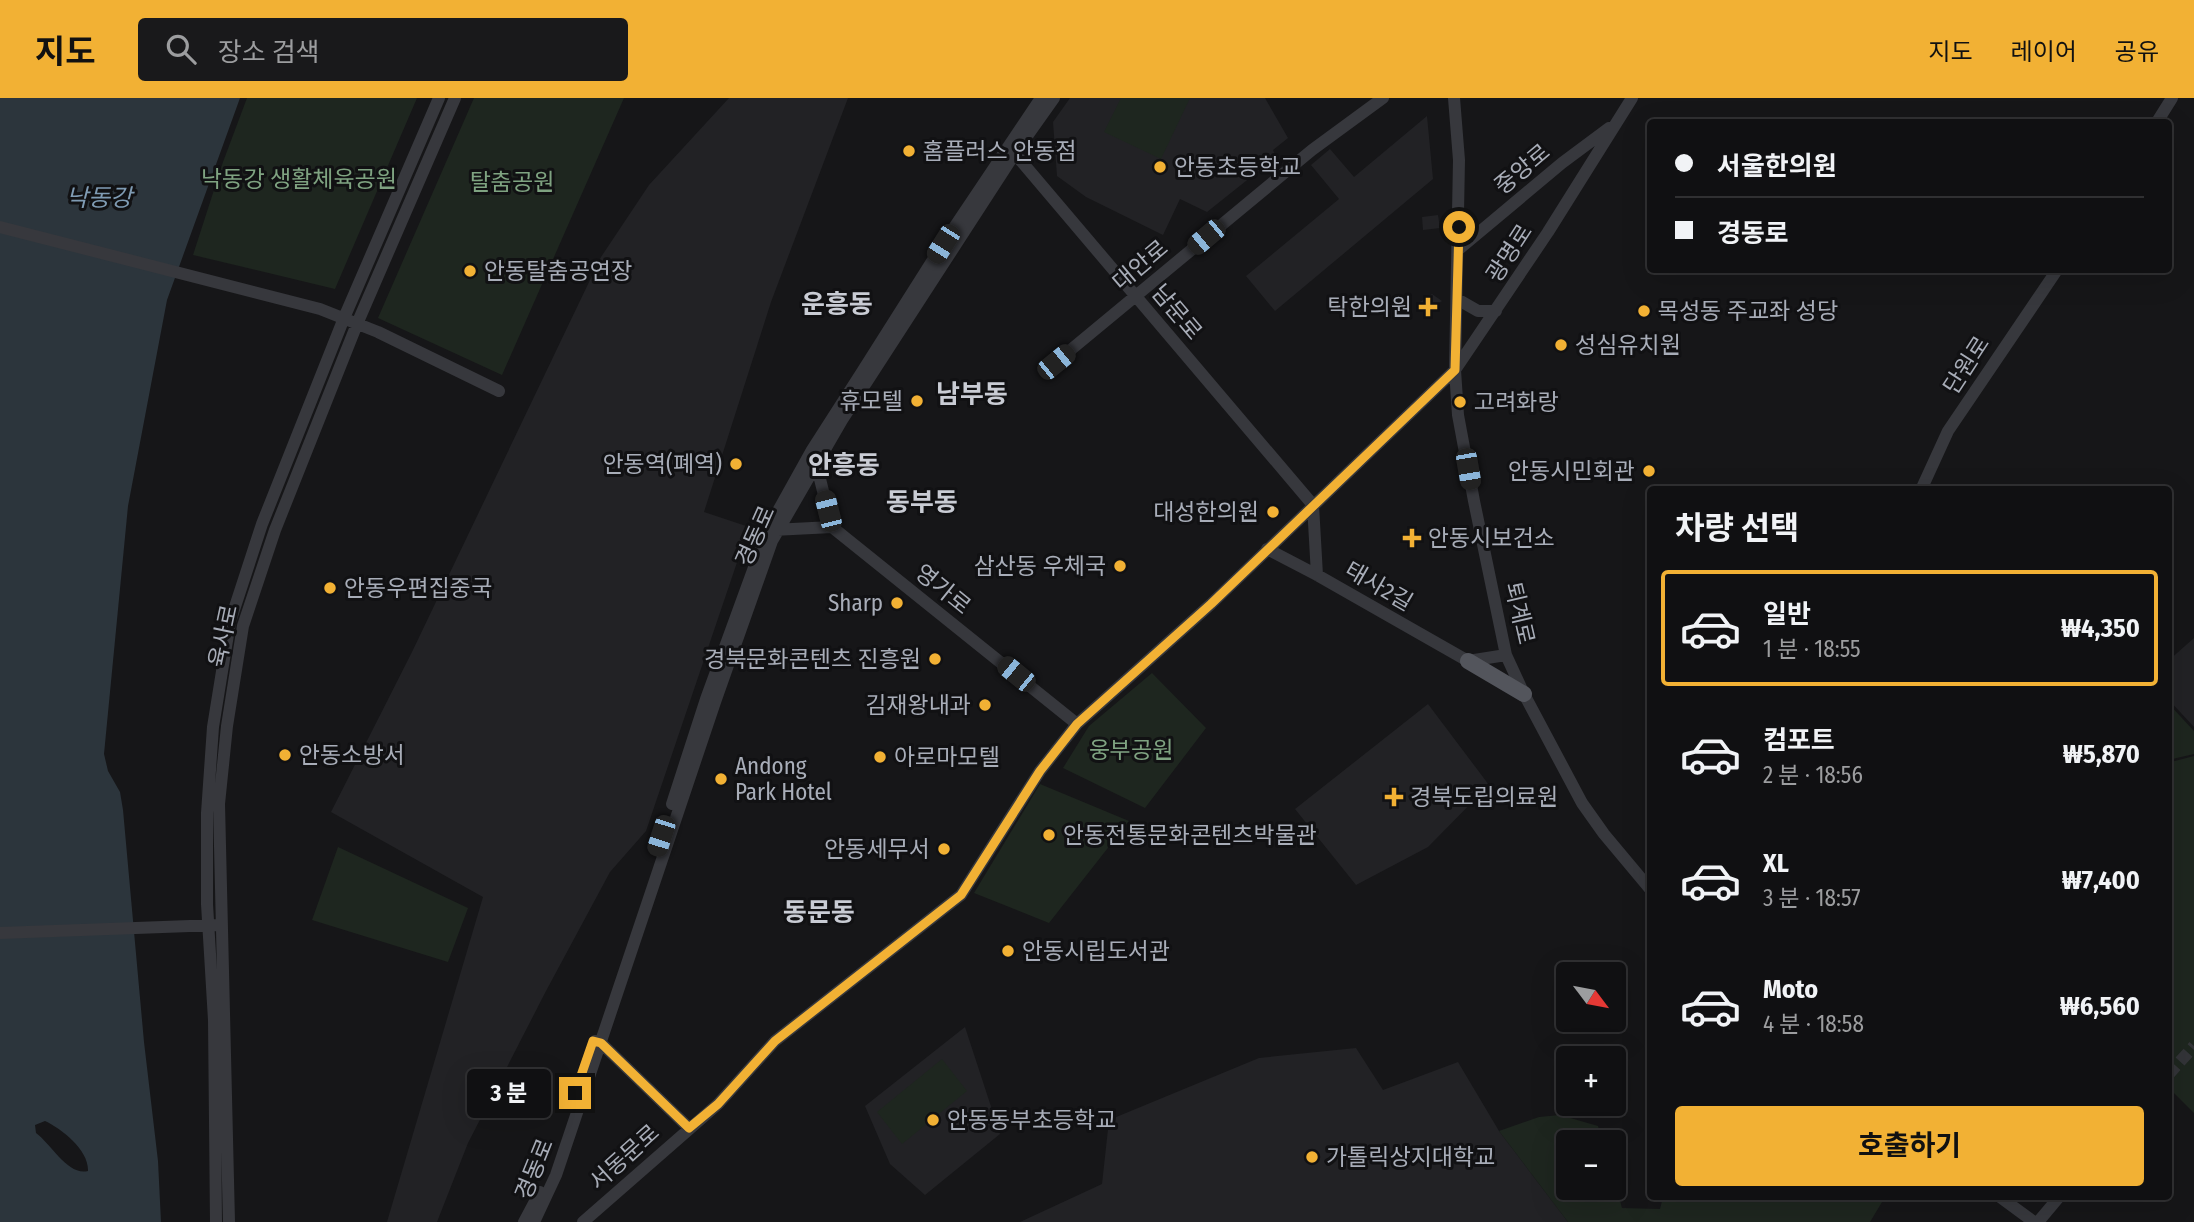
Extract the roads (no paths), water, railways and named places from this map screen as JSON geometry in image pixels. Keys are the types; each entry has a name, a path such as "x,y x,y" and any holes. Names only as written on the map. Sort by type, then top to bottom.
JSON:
{"main road":[{"path":"1468,661 1524,694"}],"street":[{"name":"육사로","path":"216,1222 214,1020 208,925 207,813 213,727 230,622 262,524 344,318 439,98"},
{"name":"육사로","path":"229,1222 219,804 227,723 243,626 275,530 357,324 455,98"},
{"name":"경동로","path":"773,530 1012,150 1041,98"},
{"name":"경동로","path":"538,1220 597,1042 717,702 773,530 826,428 943,244 1054,98"},
{"name":"대안로","path":"1056,362 1312,150 1383,98"},
{"name":"퇴계로","path":"1454,98 1459,160 1455,370 1458,415 1506,655 1582,803 1604,834 1647,882"},
{"name":"광명로","path":"1313,505 1455,370 1548,232 1632,98"},
{"path":"2159,119 2172,98"},
{"name":"중앙로","path":"1458,250 1562,163 1615,123"},
{"name":"남문로","path":"1012,150 1313,505"},
{"path":"0,227 320,309 499,391"},
{"name":"단원로","path":"1923,486 1948,431 2055,273"},
{"path":"1457,299 1478,311 1496,311"},
{"path":"773,530 832,527 816,463"},
{"path":"1313,505 1317,575"},
{"name":"서동문로","path":"583,1222 718,1104 775,1041 961,895 1040,771 1077,724 1211,604 1313,505"},
{"name":"영가로","path":"832,527 1077,724"},
{"name":"태사2길","path":"1267,549 1468,661"},
{"path":"1468,661 1506,655"},
{"path":"0,933 223,925"},
{"path":"597,1042 689,1128"},
{"path":"524,1222 552,1173"},
{"path":"2004,1200 2036,1222 2056,1200"}],"water":[{"name":"낙동강","path":"0,98 240,98 167,300 128,506 104,754 108,771 120,792 123,810 144,1042 158,1161 161,1222 0,1222","holes":["45,1121 79,1148 84,1155 88,1171 74,1169 67,1164 36,1133 35,1125"]}],"tunnel":[{"path":"2172,1071 2194,1046"}],"place":[{"name":"홈플러스 안동점","path":"909,151"},
{"name":"안동초등학교","path":"1160,167"},
{"name":"안동탈춤공연장","path":"470,271"},
{"name":"탁한의원","path":"1428,307"},
{"name":"목성동 주교좌 성당","path":"1644,311"},
{"name":"성심유치원","path":"1561,345"},
{"name":"휴모텔","path":"917,401"},
{"name":"고려화랑","path":"1460,402"},
{"name":"안동역(폐역)","path":"736,464"},
{"name":"안동시민회관","path":"1649,471"},
{"name":"대성한의원","path":"1273,512"},
{"name":"안동시보건소","path":"1412,538"},
{"name":"삼산동 우체국","path":"1120,566"},
{"name":"안동우편집중국","path":"330,588"},
{"name":"Sharp","path":"897,603"},
{"name":"경북문화콘텐츠 진흥원","path":"935,659"},
{"name":"김재왕내과","path":"985,705"},
{"name":"안동소방서","path":"285,755"},
{"name":"아로마모텔","path":"880,757"},
{"name":"Andong Park Hotel","path":"721,779"},
{"name":"경북도립의료원","path":"1394,797"},
{"name":"안동전통문화콘텐츠박물관","path":"1049,835"},
{"name":"안동세무서","path":"944,849"},
{"name":"안동시립도서관","path":"1008,951"},
{"name":"안동동부초등학교","path":"933,1120"},
{"name":"가톨릭상지대학교","path":"1312,1157"}],"district":[{"name":"운흥동","path":"837,304"},
{"name":"남부동","path":"972,394"},
{"name":"안흥동","path":"844,465"},
{"name":"동부동","path":"922,502"},
{"name":"동문동","path":"819,912"}],"park label":[{"name":"낙동강 생활체육공원","path":"299,179"},
{"name":"탈춤공원","path":"512,182"},
{"name":"웅부공원","path":"1131,750"}]}
